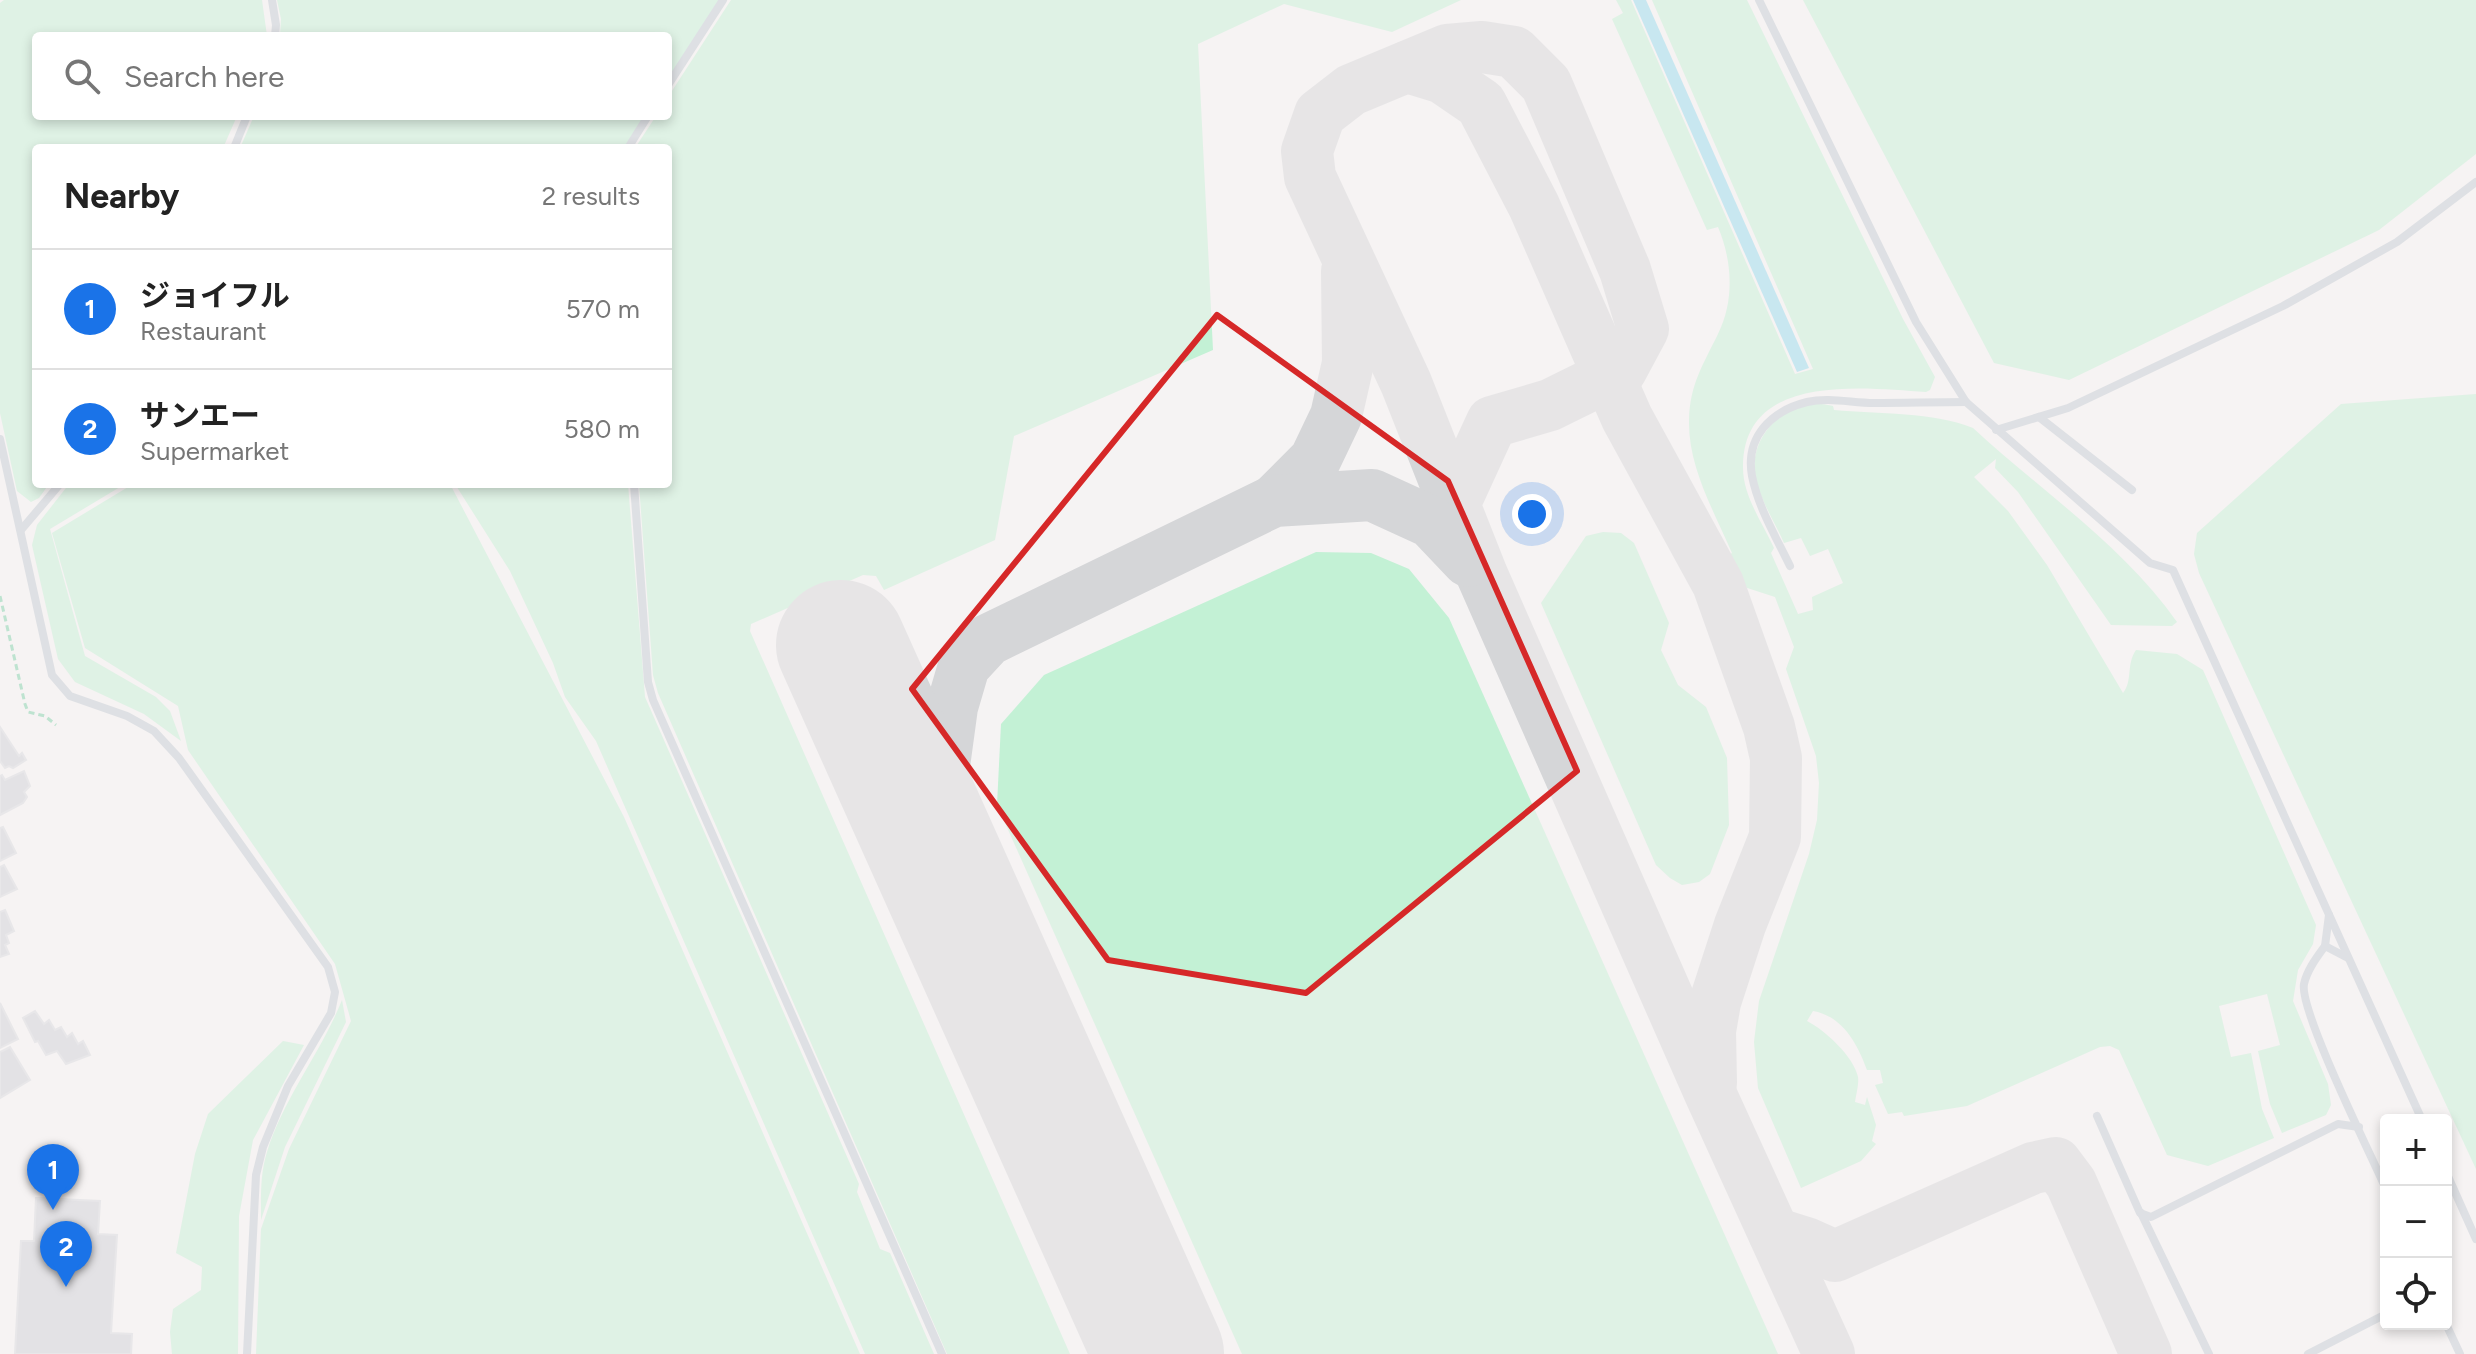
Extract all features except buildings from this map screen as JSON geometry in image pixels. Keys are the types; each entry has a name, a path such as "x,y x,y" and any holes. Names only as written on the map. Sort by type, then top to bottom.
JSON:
{"lane":[{"path":"272,0 275,32"},
{"path":"672,79 723,0"},
{"path":"1759,0 1916,322 1966,402 2150,563 2173,570 2419,1114"},
{"path":"236,144 245,120"},
{"path":"630,144 646,120"},
{"path":"1996,430 2068,408 2283,306 2397,242 2476,182"},
{"path":"1790,566 1763,509 1752,474 1753,440 1770,417 1807,402 1966,402"},
{"path":"2039,417 2132,490"},
{"path":"0,439 52,675 70,696 127,716 154,731 179,758 328,967 335,992 331,1013 288,1086 263,1147 256,1175 247,1354"},
{"path":"21,530 57,488"},
{"path":"634,488 648,682 653,700 942,1354"},
{"path":"2329,914 2325,946 2314,961 2304,985 2310,1017 2385,1186"},
{"path":"2325,946 2349,958"},
{"path":"2097,1116 2209,1354"},
{"path":"2140,1213 2151,1217 2338,1124 2359,1127"},
{"path":"2452,1185 2476,1239"},
{"path":"2308,1354 2380,1317"},
{"path":"2449,1330 2460,1354"}],"path":[{"path":"0,596 28,712 45,716 56,725"}],"highlighted area":[{"path":"1217,315 1448,481 1577,771 1306,993 1108,960 912,689"}],"green space":[{"path":"4,0 262,0 266,32 32,32 32,120 235,120 225,144 32,144 32,488 46,488 39,498 31,502 17,491 0,413 0,3"},
{"path":"277,0 719,0 672,73 672,32 280,32"},
{"path":"731,0 1461,0 1392,32 1284,4 1198,44 1213,350 1014,436 995,540 884,590 876,576 863,575 751,624 750,631 1070,1354 947,1354 658,693 653,675 639,488 672,488 672,144 638,144 653,120 672,120 672,91"},
{"path":"1616,0 1631,0 1795,374 1813,369 1652,0 1747,0 1903,319 1935,377 1930,390 1926,392 1840,389 1810,392 1784,401 1762,415 1748,437 1743,468 1746,489 1774,548 1771,553 1798,614 1813,610 1812,597 1843,583 1828,549 1810,556 1801,538 1784,543 1760,491 1755,461 1757,448 1770,426 1801,406 1821,404 1833,406 1834,410 1923,416 1973,428 2107,543 2156,594 2177,622 2172,626 2111,625 2018,492 1995,468 1996,459 1974,477 2008,511 2047,565 2123,693 2136,650 2177,654 2203,670 2316,925 2313,944 2298,970 2293,1001 2328,1084 2331,1105 2326,1115 2282,1133 2270,1104 2258,1051 2280,1045 2267,994 2219,1006 2231,1057 2251,1053 2262,1109 2274,1138 2208,1166 2167,1155 2119,1050 2110,1046 2100,1047 1967,1106 1904,1116 1902,1112 1888,1114 1875,1085 1883,1083 1880,1070 1867,1070 1848,1033 1833,1019 1813,1011 1807,1021 1838,1045 1855,1069 1858,1080 1855,1102 1865,1105 1867,1097 1876,1125 1872,1141 1876,1144 1861,1161 1801,1188 1758,1088 1754,1042 1759,1001 1809,854 1817,820 1819,783 1816,756 1786,669 1794,647 1775,597 1735,584 1724,558 1732,553 1697,472 1690,437 1692,396 1727,308 1729,266 1718,227 1707,230 1612,19 1623,13"},
{"path":"1803,0 2476,0 2476,154 2379,230 2069,380 1994,363"},
{"path":"252,120 642,120 626,144 242,144"},
{"path":"2476,394 2476,1169 2199,573 2194,554 2197,533 2341,404"},
{"path":"66,488 118,488 50,529 85,656 156,697 170,711 181,741 144,714 75,682 58,659 32,545 37,525"},
{"path":"126,488 452,488 624,817 860,1354 256,1354 261,1229 289,1149 351,1021 335,964 188,750 178,706 85,648 52,533"},
{"path":"458,488 628,488 645,697 859,1184 857,1192 880,1249 890,1253 934,1354 865,1354 596,741 565,697 553,663 510,571"},
{"path":"1603,532 1621,533 1634,543 1669,623 1661,650 1678,685 1706,707 1727,758 1729,825 1710,874 1699,882 1682,885 1656,865 1541,603 1586,536"},
{"path":"1316,552 1371,553 1409,569 1449,618 1778,1354 1242,1354 997,805 1001,724 1044,675"},
{"path":"342,1000 346,1022 285,1147 261,1220 263,1169 274,1132"},
{"path":"283,1041 304,1045 253,1140 239,1216 238,1354 172,1354 170,1332 173,1309 201,1290 202,1267 176,1253 195,1154 208,1114"}],"water":[{"path":"1633,0 1646,0 1809,368 1797,372"}],"taxiway":[{"path":"1453,507 1492,422 1550,405 1621,370 1643,329 1625,270 1546,84 1514,52 1482,47 1447,50 1351,90 1320,114 1307,151 1310,177 1406,383 1482,575 1710,1093 1829,1354"},
{"path":"1407,67 1443,78 1481,104 1534,206 1627,418 1718,584 1769,727 1776,758 1775,837 1740,925 1715,1002 1710,1031 1711,1083"},
{"path":"1274,501 1315,460 1336,416 1348,363 1347,271"},
{"path":"936,857 937,817 952,707 964,666 988,640 1274,501 1372,495 1431,522 1468,561"},
{"path":"1774,1233 1835,1256 2033,1168 2056,1163 2071,1183 2146,1354"}],"runway":[{"path":"841,645 1159,1354"}],"place":[{"name":"ジョイフル","path":"53,1210"},
{"name":"サンエー","path":"66,1287"}]}
